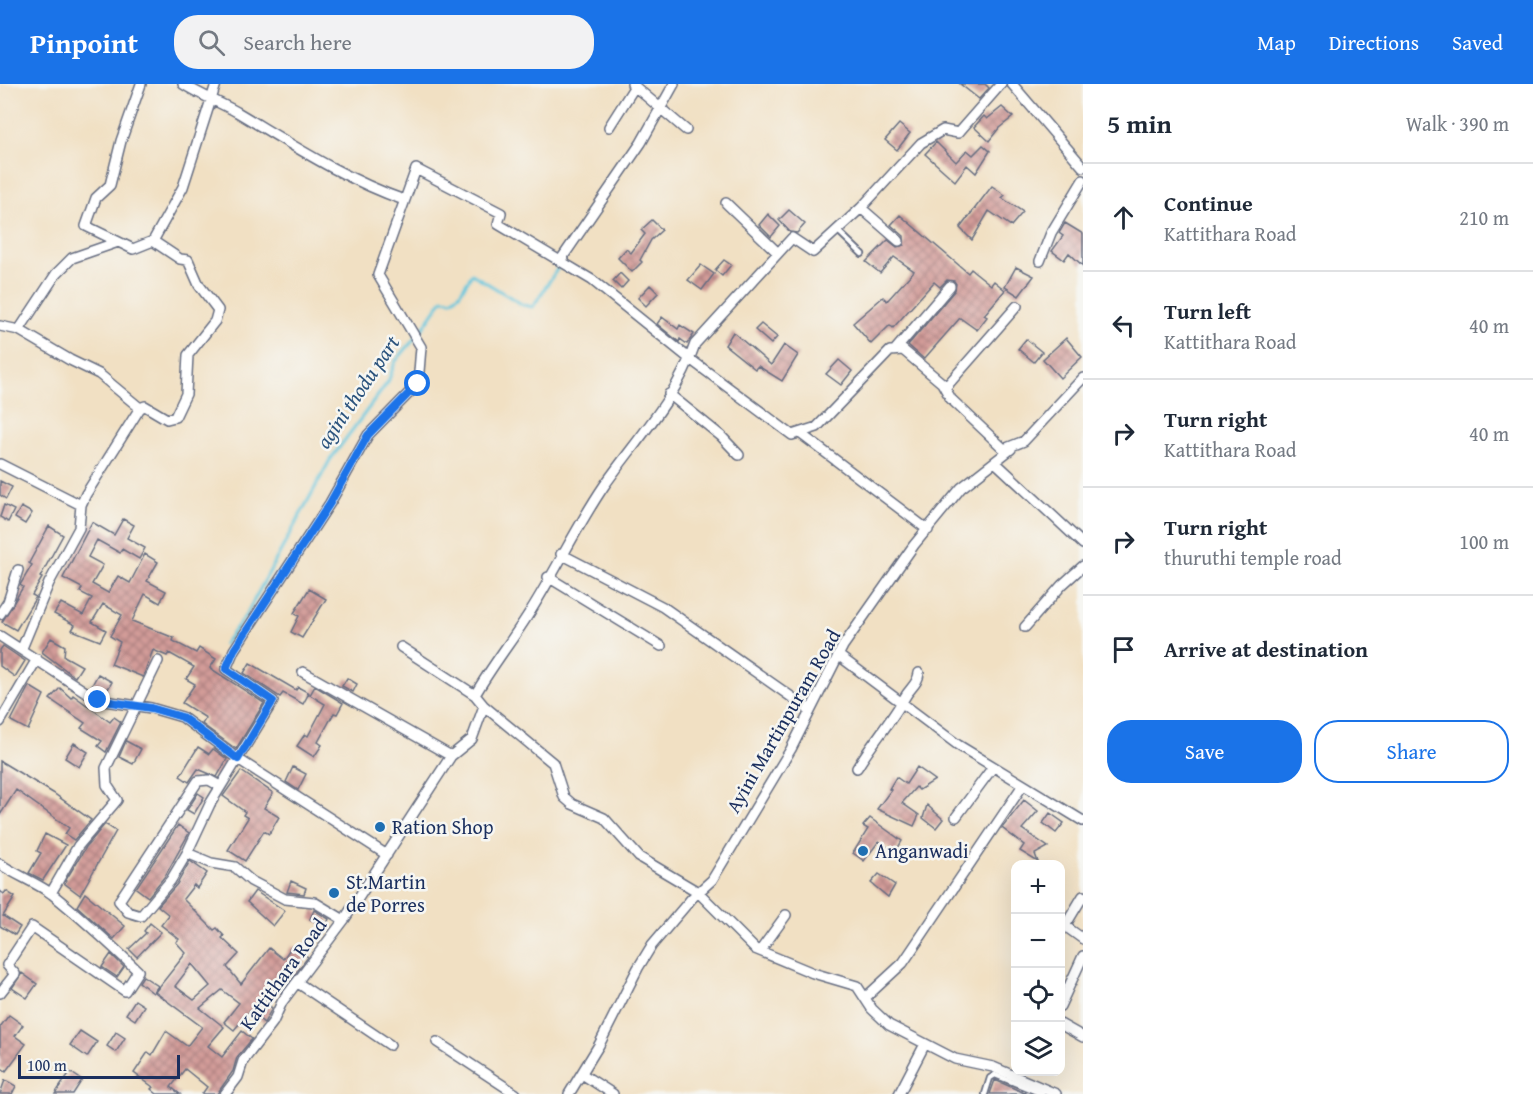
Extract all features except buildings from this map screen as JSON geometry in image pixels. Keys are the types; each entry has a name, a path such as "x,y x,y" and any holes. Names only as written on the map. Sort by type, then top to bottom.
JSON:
{"street":[{"path":"141,84 121,141 110,185 96,198 86,226 133,249 153,241 183,187 216,84"},
{"path":"183,84 213,98 311,158 376,190 404,200"},
{"path":"560,261 641,143 674,84"},
{"path":"475,695 528,615 561,554 604,486 650,427 690,359 694,344 792,238 813,252 861,208 921,143 943,130 958,133 1001,84"},
{"path":"1012,84 1083,167"},
{"path":"609,127 634,85 686,130"},
{"path":"220,786 209,780 198,781 119,901 128,912 141,916 171,880 220,786 273,701 226,669 230,660 279,579 307,542 368,435 418,384 421,347 378,275 416,169 501,213 498,224 616,298 690,359 794,435 817,427 890,351 896,349 903,350 945,388 951,399 1004,449 1014,446"},
{"path":"1040,261 1055,225 1083,180"},
{"path":"726,203 778,253"},
{"path":"861,208 899,241"},
{"path":"22,648 50,583 79,528 81,505 140,408 145,406 167,419 176,417 186,394 188,355 214,321 218,310 199,285 188,260 180,259 153,241"},
{"path":"19,330 56,274 72,258 118,242"},
{"path":"896,349 950,286"},
{"path":"945,388 1017,306"},
{"path":"0,327 19,330 99,374 140,408"},
{"name":"Ayini Martinpuram Road","path":"569,1094 647,952 698,892 712,880 791,749 838,655 914,545 973,475 1024,441 1083,378"},
{"path":"669,394 721,436 740,455"},
{"path":"801,434 927,530"},
{"path":"995,462 1083,544"},
{"path":"0,464 81,505"},
{"path":"561,554 663,607 810,710"},
{"path":"1025,627 1062,585 1083,566"},
{"path":"0,614 8,602 18,570"},
{"path":"548,578 661,646"},
{"path":"0,636 22,648 98,700 182,717 238,759 387,855"},
{"path":"400,647 475,695 484,706 553,763 564,797 572,804 604,818 639,857 698,892 760,951 813,973 857,986 872,1009 889,1025 955,1059 1011,1072"},
{"path":"838,655 902,704 993,766 1083,821"},
{"path":"0,722 38,659"},
{"path":"51,893 78,846 117,800 107,785 106,768 138,707 158,661"},
{"path":"303,672 452,756"},
{"path":"857,768 902,704 918,679 919,673"},
{"path":"344,920 452,756 471,739 484,706"},
{"path":"956,817 993,766"},
{"path":"865,998 903,963 1023,785"},
{"name":"Kattithara Road","path":"187,853 211,863 235,867 251,881 285,899 314,902 344,920 282,1002 273,1022 243,1061 238,1077 225,1094"},
{"path":"0,864 20,878 51,893 103,937 138,971 125,991 32,927 7,965 15,974 0,993"},
{"path":"1083,896 1065,926 1083,939"},
{"path":"760,951 786,915"},
{"path":"1065,995 1083,957"},
{"path":"298,983 390,1045"},
{"path":"1065,1027 1083,1038"},
{"path":"437,1042 516,1094"},
{"path":"899,1094 926,1044"},
{"path":"582,1074 613,1094"},
{"path":"1029,1076 1056,1094"}],"lane":[{"path":"837,230 862,254"},
{"path":"985,1094 990,1078 994,1076 1042,1094"}],"waterway":[{"name":"agini thodu part","path":"224,644 246,615 330,460 388,382 395,362 421,331 443,299 452,300 460,293 472,274 523,305 533,307 559,266"}],"place":[{"name":"Ration Shop","path":"380,827"},
{"name":"Anganwadi","path":"863,851"},
{"name":"St.Martin de Porres","path":"334,893"}],"route":[{"path":"98,700 131,707 151,708 182,717 238,759 273,701 226,669 234,650 279,579 301,551 368,435 418,384"}]}
